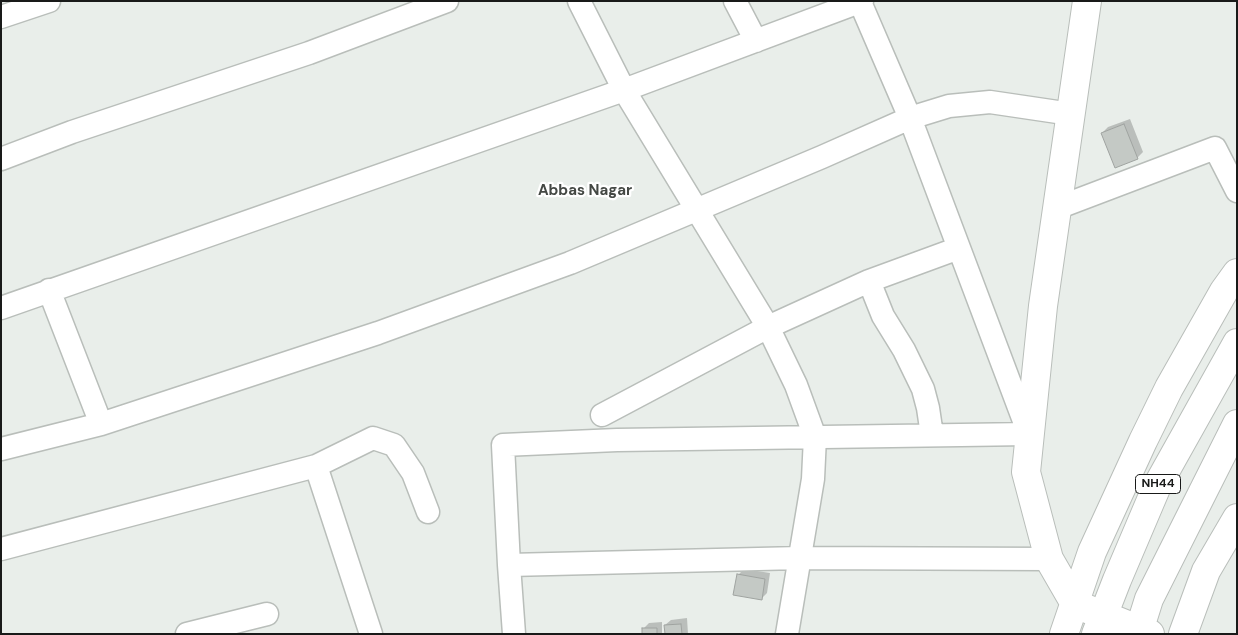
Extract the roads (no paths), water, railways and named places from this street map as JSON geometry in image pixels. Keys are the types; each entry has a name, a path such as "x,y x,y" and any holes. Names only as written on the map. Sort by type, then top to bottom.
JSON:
{"main road":[{"path":"1087,1 1042,306 1026,472 1049,559 1075,604 1100,624 1143,632"},
{"path":"1064,634 1092,552 1169,388 1224,291 1237,273"},
{"name":"NH44","path":"1100,624 1157,486 1237,344"},
{"name":"NH44","path":"1143,632 1149,599 1237,424"},
{"path":"1183,634 1206,571 1237,518"}],"street":[{"path":"1,18 49,1"},
{"path":"1,159 72,132 309,52 446,1"},
{"path":"579,1 624,90 768,327 796,385 815,437 813,480 786,634"},
{"path":"735,1 756,41"},
{"path":"1,308 624,90 861,2 910,118 1029,434 618,440 503,445 514,634"},
{"path":"1,450 101,424 387,330 570,263 696,211 910,118 949,106 990,102 1071,114"},
{"path":"1057,208 1215,148 1237,191"},
{"path":"602,415 768,327 869,281 958,248"},
{"path":"869,281 882,316 904,350 923,389 932,435"},
{"path":"49,290 101,424"},
{"path":"1,549 316,466 373,438 394,445 413,473 428,512"},
{"path":"316,466 371,634"},
{"path":"509,565 800,558 1049,559"},
{"path":"187,634 267,614"}],"district":[{"name":"Abbas Nagar","path":"585,191"}]}
